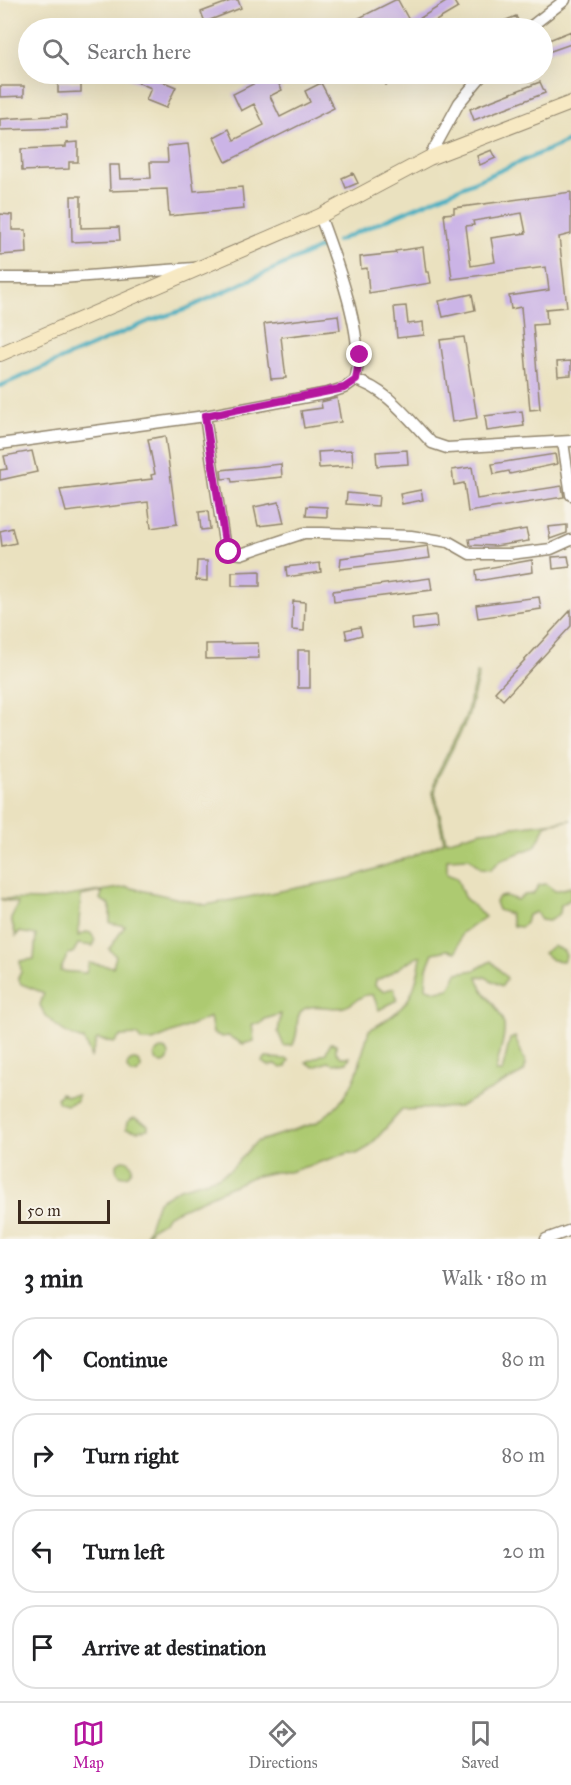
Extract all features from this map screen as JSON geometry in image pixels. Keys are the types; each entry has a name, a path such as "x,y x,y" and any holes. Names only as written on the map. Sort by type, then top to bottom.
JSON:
{"street":[{"path":"542,18 565,0"},
{"path":"429,158 459,103 475,84"},
{"path":"0,354 197,267 320,216 429,158 571,103"},
{"path":"0,444 205,416 328,393 344,388 356,380 360,355 336,260 320,216"},
{"path":"0,278 61,278 197,267"},
{"path":"356,380 366,383 396,405 438,446 447,448 567,441 571,495"},
{"path":"205,416 225,542 229,552 240,554 304,534 322,533 411,536 449,542 470,554 510,554 551,549 571,540"},
{"path":"546,1239 571,1230"}],"green space":[{"path":"477,673 479,674 467,720 437,779 435,793 446,841 482,831 571,820 547,824 535,847 501,860 490,870 481,869 469,858 447,859 447,874 457,878 464,897 485,917 462,933 456,952 448,950 433,953 427,968 426,988 437,991 449,989 457,973 475,970 491,961 507,978 502,986 485,977 477,976 482,989 499,1012 504,1025 504,1036 496,1072 502,1072 510,1039 515,1037 526,1064 524,1072 459,1107 402,1110 369,1147 357,1154 349,1153 289,1172 275,1172 252,1177 168,1215 164,1221 152,1228 145,1239 158,1201 180,1188 218,1177 231,1169 256,1142 316,1123 344,1098 356,1076 369,1030 392,1016 407,1001 416,982 421,956 376,980 375,986 383,991 394,988 397,1000 379,1010 373,995 361,997 344,1007 305,1008 298,1018 293,1045 284,1046 278,1032 281,1014 265,1019 260,1024 252,1024 254,1041 243,1044 228,1036 222,1037 213,1033 210,1017 153,1041 141,1041 138,1035 121,1036 114,1043 97,1039 91,1057 84,1040 64,1031 47,1017 40,1005 44,993 21,984 18,978 21,972 20,961 34,959 36,935 19,932 16,936 11,919 18,903 0,899 42,900 127,887 206,905 349,878 413,856 444,842 433,793 435,778 465,719","holes":["103,891 100,899 110,905 110,923 125,926 109,949 116,956 113,967 89,963 86,973 60,971 68,954 73,953 78,944 93,946 95,940 91,933 86,932 78,936 81,896"]},
{"path":"546,884 555,891 571,887 571,899 561,905 560,913 549,921 541,920 536,912 528,915 526,923 521,927 513,926 510,914 498,910 495,902 499,897 506,896 517,900 524,895 533,894 539,885"},
{"path":"553,946 564,951 566,956 563,961 552,960 544,953"},
{"path":"330,1043 336,1044 336,1052 341,1057 350,1057 347,1062 334,1064 328,1062 314,1067 306,1062 326,1053"},
{"path":"159,1049 165,1049 169,1056 165,1063 159,1063 155,1059 155,1053"},
{"path":"266,1057 289,1060 286,1067 281,1068 276,1064 269,1066 262,1062"},
{"path":"134,1060 139,1062 141,1067 139,1072 134,1074 129,1072 127,1067 129,1062"},
{"path":"61,1093 66,1096 78,1095 77,1101 67,1105 59,1103 57,1098"},
{"path":"134,1118 148,1125 148,1129 138,1131 126,1129 127,1122"},
{"path":"124,1160 132,1168 124,1176 116,1168"}],"sand":[{"path":"571,139 571,141 337,241 337,240"},
{"path":"324,245 184,311 150,322 0,387 149,321 183,309"}],"building":[{"path":"233,0 238,0 241,8 215,18 203,18 201,12"},
{"path":"398,0 408,18 359,18"},
{"path":"449,0 453,0 458,8 441,18 420,18"},
{"path":"571,31 571,44 553,50 553,38"},
{"path":"58,84 81,84 81,92 58,93"},
{"path":"142,84 169,84 176,87 166,108 146,100 151,88"},
{"path":"253,84 279,84 282,90 270,96 280,117 310,102 305,91 322,84 334,108 226,162 214,137 229,129 234,140 264,125 254,104 241,111 233,94"},
{"path":"535,84 541,84 545,93 474,120 470,109"},
{"path":"0,86 24,86 24,96 0,97"},
{"path":"66,115 67,128 0,130 0,119"},
{"path":"78,142 78,162 69,162 69,169 22,171 21,149 66,147 66,143"},
{"path":"188,144 194,191 242,187 244,209 169,216 167,189 110,191 109,165 119,165 120,179 151,178 150,162 168,162 167,146"},
{"path":"492,150 496,158 480,165 477,156"},
{"path":"353,173 358,183 346,188 342,178"},
{"path":"571,192 571,234 559,237 567,307 546,309 547,324 533,325 540,409 530,410 521,307 511,309 509,296 549,290 546,267 452,279 444,214 454,213 454,208","holes":["522,213 526,233 491,238 495,262 471,266 466,226 474,225 473,221"]},
{"path":"71,196 81,196 81,228 119,227 120,240 72,242"},
{"path":"0,214 12,215 12,230 26,230 27,253 0,255"},
{"path":"423,247 426,272 429,272 431,283 369,293 367,268 361,269 360,257"},
{"path":"472,294 475,310 443,317 439,301"},
{"path":"406,306 408,324 423,322 424,335 397,338 394,307"},
{"path":"338,315 340,330 281,337 286,378 271,379 264,324"},
{"path":"464,337 477,418 452,422 440,340"},
{"path":"571,361 571,375 558,376 557,362"},
{"path":"337,398 341,422 304,428 301,411 322,408 321,402"},
{"path":"522,411 524,426 487,431 485,416"},
{"path":"165,436 177,524 151,528 148,502 66,512 60,490 152,479 151,475 155,474 148,439"},
{"path":"352,450 353,466 319,468 318,452"},
{"path":"407,450 408,464 377,466 376,452"},
{"path":"32,451 37,472 0,480 0,470 7,469 4,456"},
{"path":"555,454 557,464 510,474 509,471 494,474 492,464"},
{"path":"281,464 282,477 232,482 231,478 222,479 221,470"},
{"path":"472,467 477,499 562,486 564,497 468,512 464,483 454,485 452,470"},
{"path":"421,490 423,500 402,504 400,494"},
{"path":"347,493 379,496 378,506 346,504"},
{"path":"279,502 284,523 258,526 254,507"},
{"path":"307,506 327,507 327,517 306,516"},
{"path":"208,511 210,529 201,530 199,512"},
{"path":"567,525 567,533 550,539 548,527"},
{"path":"12,528 16,543 2,546 0,531"},
{"path":"526,529 529,541 495,546 470,545 469,539"},
{"path":"428,546 430,558 340,569 341,558"},
{"path":"568,556 570,567 553,569 552,557"},
{"path":"532,560 533,572 477,581 476,570"},
{"path":"197,561 207,561 207,581 196,580"},
{"path":"320,563 321,572 287,577 286,567"},
{"path":"260,571 260,586 232,586 232,572"},
{"path":"430,578 432,590 334,602 333,591"},
{"path":"539,597 541,609 478,618 476,605"},
{"path":"293,601 305,602 304,631 292,630"},
{"path":"571,610 571,626 503,700 495,692"},
{"path":"436,615 437,627 413,630 412,618"},
{"path":"360,627 362,635 347,639 345,630"},
{"path":"258,643 259,658 206,659 206,644"},
{"path":"298,650 310,650 310,688 298,688"}],"waterway":[{"path":"337,241 571,140"},
{"path":"0,386 149,321 184,310 324,246"}],"route":[{"path":"229,552 225,542 205,416 344,388 356,380 360,355"}]}
